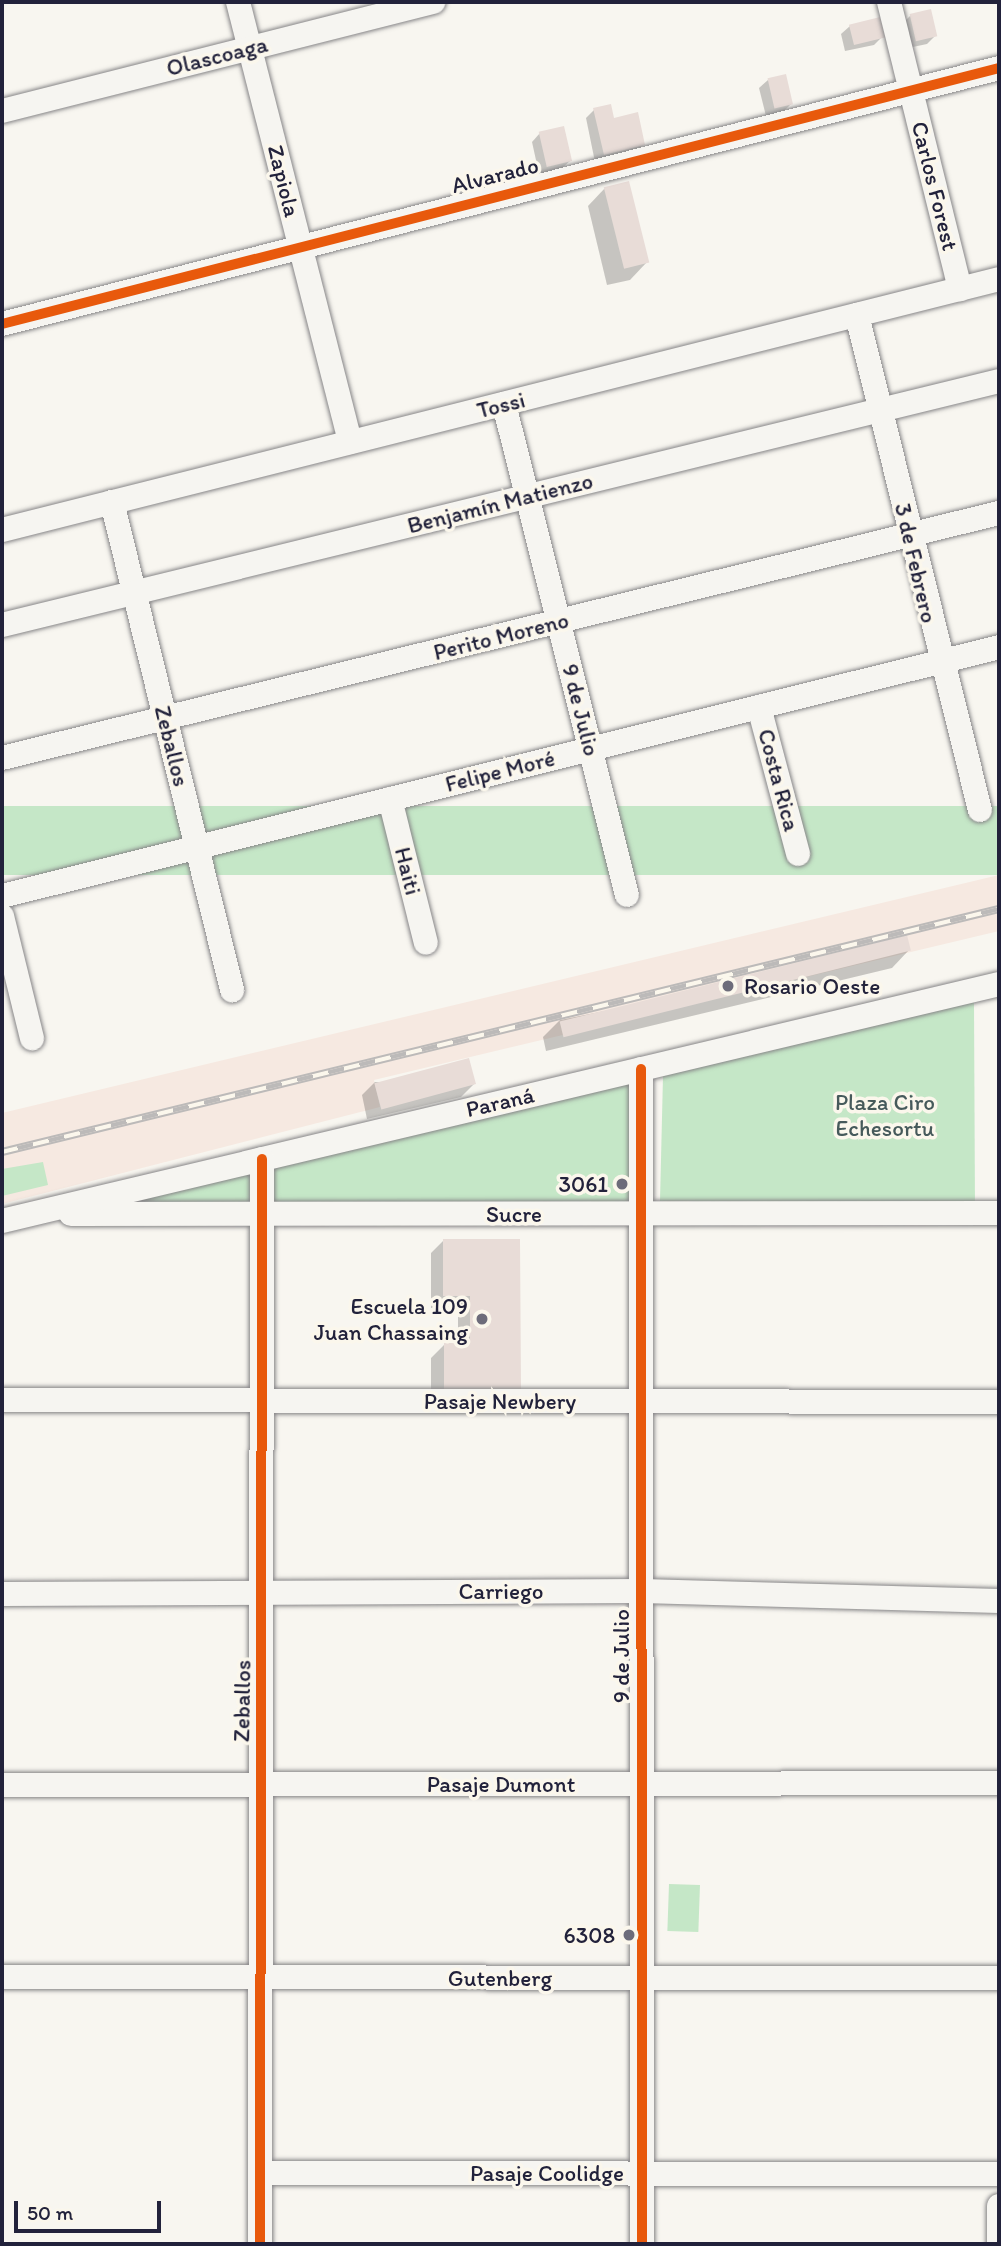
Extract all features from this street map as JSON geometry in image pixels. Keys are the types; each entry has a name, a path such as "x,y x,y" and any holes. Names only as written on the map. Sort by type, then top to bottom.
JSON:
{"street":[{"name":"Zapiola","path":"238,2 350,442"},
{"name":"Olascoaga","path":"2,111 433,2"},
{"name":"Carlos Forest","path":"889,2 960,289"},
{"name":"Alvarado","path":"2,324 999,68"},
{"name":"Tossi","path":"2,530 999,279"},
{"name":"3 de Febrero","path":"857,315 939,661 980,810"},
{"name":"Benjamín Matienzo","path":"2,625 999,381"},
{"name":"9 de Julio","path":"504,404 627,895"},
{"name":"Zeballos","path":"112,502 232,990"},
{"name":"Perito Moreno","path":"2,758 999,513"},
{"name":"Felipe Moré","path":"2,896 999,647"},
{"name":"Costa Rica","path":"759,706 798,854"},
{"name":"Haiti","path":"390,799 426,943"},
{"path":"2,916 32,1038"},
{"name":"Paraná","path":"2,1221 999,984"},
{"name":"9 de Julio","path":"641,1069 642,2244"},
{"name":"Zeballos","path":"260,2244 264,1592 262,1159"},
{"name":"Sucre","path":"29,1214 999,1213"},
{"name":"Pasaje Newbery","path":"2,1400 999,1402"},
{"name":"Carriego","path":"2,1594 642,1591 999,1601"},
{"name":"Pasaje Dumont","path":"2,1785 999,1783"},
{"name":"Gutenberg","path":"2,1977 999,1978"},
{"name":"Pasaje Coolidge","path":"262,2173 999,2174"},
{"path":"999,2206 999,2244"}],"shaded area":[{"path":"999,875 999,931 374,1080 380,1107 2,1204 2,1113"}],"green space":[{"path":"2,806 999,806 999,875 2,875"},
{"name":"Plaza Ciro Echesortu","path":"974,1002 975,1207 660,1201 663,1076"},
{"path":"629,1079 631,1206 270,1210 270,1162"},
{"path":"43,1162 48,1185 2,1196 2,1169"},
{"path":"252,1168 253,1206 84,1207"},
{"path":"669,1884 700,1885 698,1932 667,1931"}],"building":[{"path":"931,9 937,36 916,41 910,14"},
{"path":"880,17 885,37 854,45 849,25"},
{"path":"786,74 793,104 774,108 767,78"},
{"path":"611,104 614,118 638,112 645,145 604,155 593,108"},
{"path":"564,126 572,161 547,167 539,132"},
{"path":"629,181 649,263 624,269 604,187"},
{"path":"907,935 911,951 564,1037 560,1022"},
{"path":"469,1058 476,1084 381,1109 374,1083"},
{"name":"Escuela 109 Juan Chassaing","path":"443,1239 520,1239 521,1390 444,1390 444,1343 470,1343 470,1296 443,1296"}],"railway":[{"path":"2,1152 999,909"}],"cycle path":[{"path":"2,324 999,68"},
{"path":"641,1069 642,2244"},
{"path":"260,2244 262,1159"}],"place":[{"name":"Rosario Oeste","path":"728,986"},
{"name":"3061","path":"622,1184"},
{"name":"Escuela 109 Juan Chassaing","path":"482,1319"},
{"name":"6308","path":"629,1935"}]}
